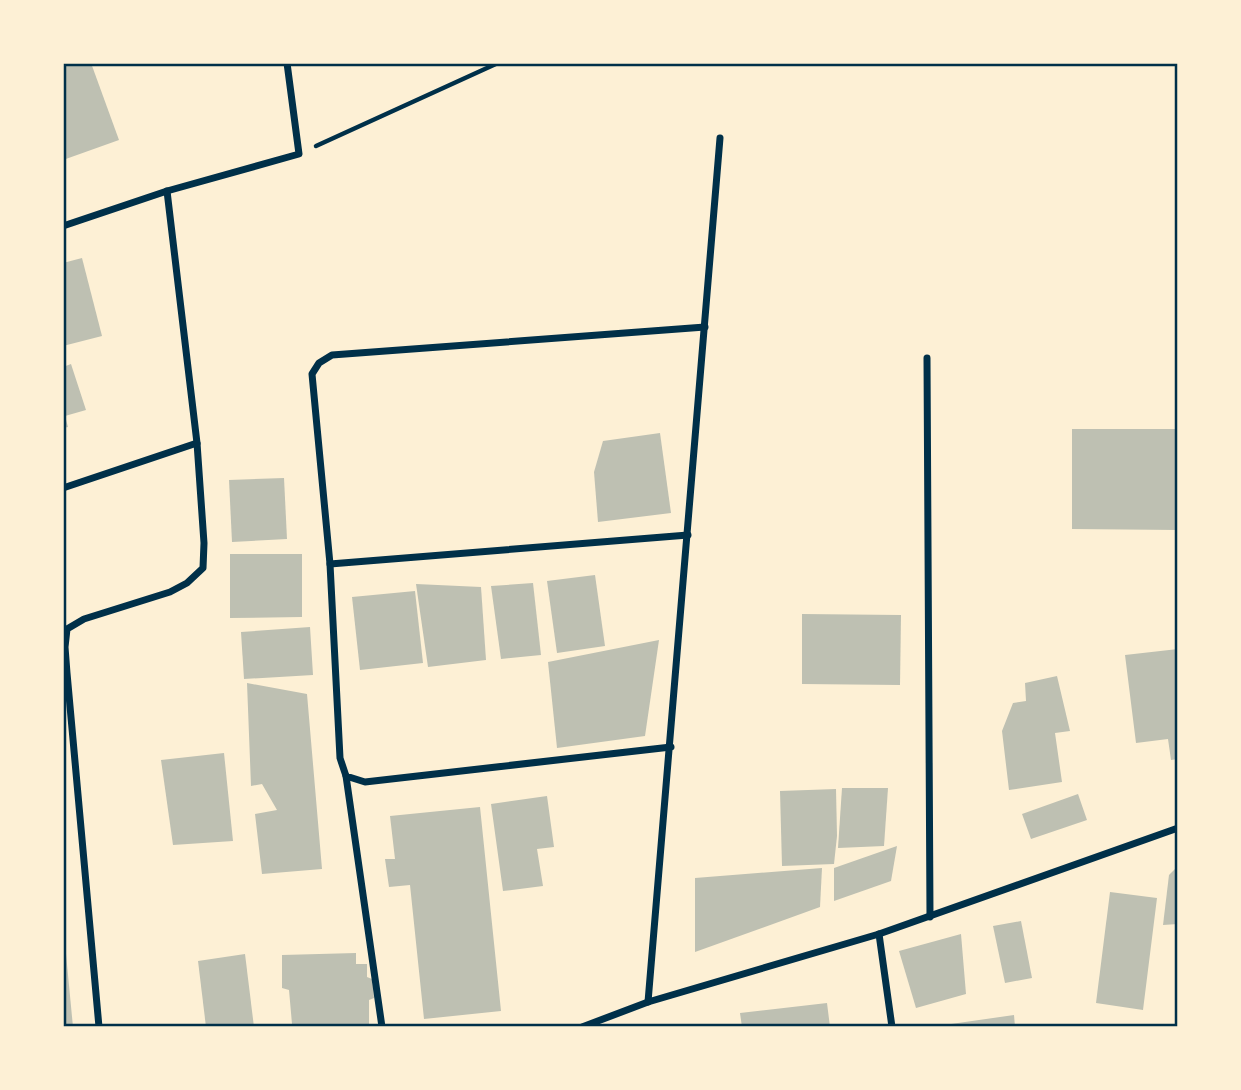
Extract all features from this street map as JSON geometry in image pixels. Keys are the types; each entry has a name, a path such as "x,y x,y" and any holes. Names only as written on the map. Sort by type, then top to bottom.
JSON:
{"street":[{"path":"63,226 167,191 299,154 287,63"},
{"path":"648,1002 720,138"},
{"path":"99,1027 66,673 67,629 84,619 170,592 187,583 202,568 204,543 197,443 167,191"},
{"path":"382,1027 346,776 340,758 330,564 312,374 319,363 332,355 705,327"},
{"path":"927,358 930,916"},
{"path":"63,488 197,443"},
{"path":"330,564 688,535"},
{"path":"346,776 365,782 671,747"},
{"path":"585,1027 648,1002 879,934 1178,828"},
{"path":"879,934 892,1027"}],"path":[{"path":"299,154 498,63"}],"building":[{"path":"63,63 91,63 119,140 63,160"},
{"path":"82,258 102,336 63,346 63,263"},
{"path":"71,364 86,410 65,416 68,427 63,428 63,367"},
{"path":"1072,429 1177,429 1177,530 1072,529"},
{"path":"660,433 671,513 598,522 594,472 603,441"},
{"path":"284,478 287,539 232,542 229,480"},
{"path":"230,554 302,554 302,617 230,618"},
{"path":"595,575 605,646 557,653 547,581"},
{"path":"533,583 541,655 501,659 491,586"},
{"path":"416,584 481,587 486,660 428,667"},
{"path":"415,591 423,663 360,670 352,597"},
{"path":"802,614 901,615 900,685 802,684"},
{"path":"310,627 313,675 244,679 241,632"},
{"path":"659,640 645,736 557,748 548,662"},
{"path":"1178,649 1178,759 1171,760 1168,739 1136,743 1125,655"},
{"path":"1057,676 1070,731 1055,733 1062,782 1009,790 1002,731 1013,703 1026,701 1025,683"},
{"path":"247,683 307,694 322,869 262,874 255,814 277,810 262,784 251,786"},
{"path":"224,753 233,841 173,845 161,760"},
{"path":"842,788 888,788 884,846 838,848"},
{"path":"836,789 837,836 834,864 782,866 780,791"},
{"path":"1078,794 1087,820 1031,839 1022,814"},
{"path":"547,796 554,847 537,849 543,886 503,891 491,804"},
{"path":"480,807 501,1011 424,1019 410,885 389,887 385,859 395,859 390,816"},
{"path":"897,846 891,881 834,901 834,868"},
{"path":"1178,866 1178,924 1163,925 1169,875"},
{"path":"822,868 820,907 695,952 695,878"},
{"path":"1110,892 1157,898 1143,1010 1096,1003"},
{"path":"1021,921 1032,978 1005,983 993,926"},
{"path":"961,934 966,994 916,1008 899,951"},
{"path":"356,953 356,964 367,964 367,977 372,979 374,998 369,1000 369,1027 285,1027 285,1024 292,1024 289,990 282,988 282,955"},
{"path":"63,954 66,954 73,1027 63,1027"},
{"path":"245,954 254,1027 206,1027 198,961"},
{"path":"827,1003 830,1027 742,1027 740,1013"},
{"path":"1014,1015 1015,1027 944,1027 944,1025"}]}
